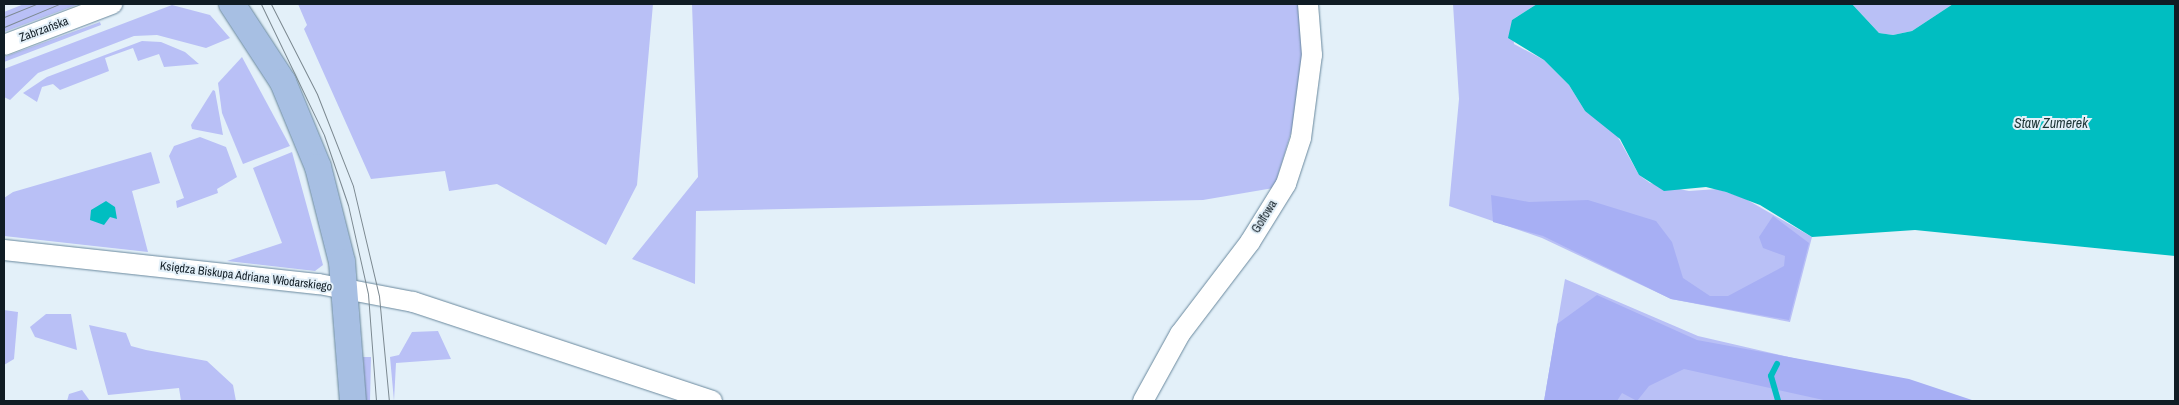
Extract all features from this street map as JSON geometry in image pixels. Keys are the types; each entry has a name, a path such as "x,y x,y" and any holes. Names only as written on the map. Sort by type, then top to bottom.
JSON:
{"main road":[{"path":"232,4 275,68 302,126 331,211 346,290 353,401"}],"street":[{"name":"Zabrzańska","path":"4,44 112,4"},
{"name":"Golfowa","path":"1143,401 1180,334 1250,242 1286,184 1301,138 1312,55 1308,4"},
{"name":"Księdza Biskupa Adriana Włodarskiego","path":"4,250 346,290 473,319 712,401"}],"shaded area":[{"path":"24,4 79,4 4,32 4,12"},
{"path":"298,4 653,4 637,185 606,245 497,184 449,191 445,171 371,179 304,29 307,25"},
{"path":"692,4 1300,4 1306,37 1298,110 1274,188 1203,200 696,211 695,284 632,259 698,177"},
{"path":"1453,4 1537,4 1512,20 1514,44 1544,60 1569,85 1585,111 1615,132 1639,175 1650,183 1689,191 1717,189 1744,198 1812,237 1790,322 1671,299 1542,238 1449,206 1459,99"},
{"path":"1852,4 1953,4 1912,31 1893,35 1879,33"},
{"path":"172,5 210,15 230,38 206,48 157,35 134,36 38,73 10,100 4,97 4,69"},
{"path":"100,22 101,25 4,62 4,57"},
{"path":"142,41 161,42 185,52 199,64 164,67 159,54 138,61 133,48 105,58 109,71 60,90 53,84 42,87 37,102 23,93 47,77"},
{"path":"242,57 290,146 243,164 222,113 218,83"},
{"path":"213,90 215,91 223,135 192,129 191,125"},
{"path":"200,137 226,147 237,177 217,189 218,193 177,208 176,201 184,198 169,156 174,146"},
{"path":"151,152 160,183 132,191 148,252 4,236 4,198 13,192"},
{"path":"292,152 323,265 315,271 227,261 282,243 253,168"},
{"path":"1491,195 1529,202 1588,200 1656,221 1672,242 1683,278 1710,296 1728,296 1784,266 1785,256 1763,248 1759,237 1773,216 1809,243 1789,320 1671,299 1543,236 1493,222"},
{"path":"1565,279 1698,336 1819,364 1938,401 1544,401"},
{"path":"1597,295 1697,340 1909,379 1975,401 1828,401 1684,369 1649,386 1637,401 1622,393 1617,401 1544,401 1557,324"},
{"path":"4,310 18,312 14,359 4,365"},
{"path":"46,314 71,314 77,350 35,337 30,327"},
{"path":"89,325 126,333 131,346 207,361 233,385 236,401 181,401 179,388 108,395"},
{"path":"438,331 451,359 396,363 394,401 390,357 399,355 412,332"},
{"path":"363,357 371,357 370,401 366,401"},
{"path":"82,390 90,401 67,401 69,394"}],"water":[{"name":"Staw Zumerek","path":"1537,4 1852,4 1879,33 1893,35 1912,31 1953,4 2175,4 2175,256 1915,230 1812,237 1760,205 1726,192 1706,187 1664,191 1639,175 1620,139 1585,111 1569,85 1544,60 1508,38 1512,20"},
{"path":"106,201 115,207 117,219 110,217 104,225 90,220 91,210"}],"waterway":[{"path":"1777,364 1771,376 1778,401"}],"tram line":[{"path":"4,17 36,4"},
{"path":"4,27 59,4"},
{"path":"261,4 324,135 348,205 368,294 376,401"},
{"path":"271,4 317,94 353,186 379,296 389,401"}]}
